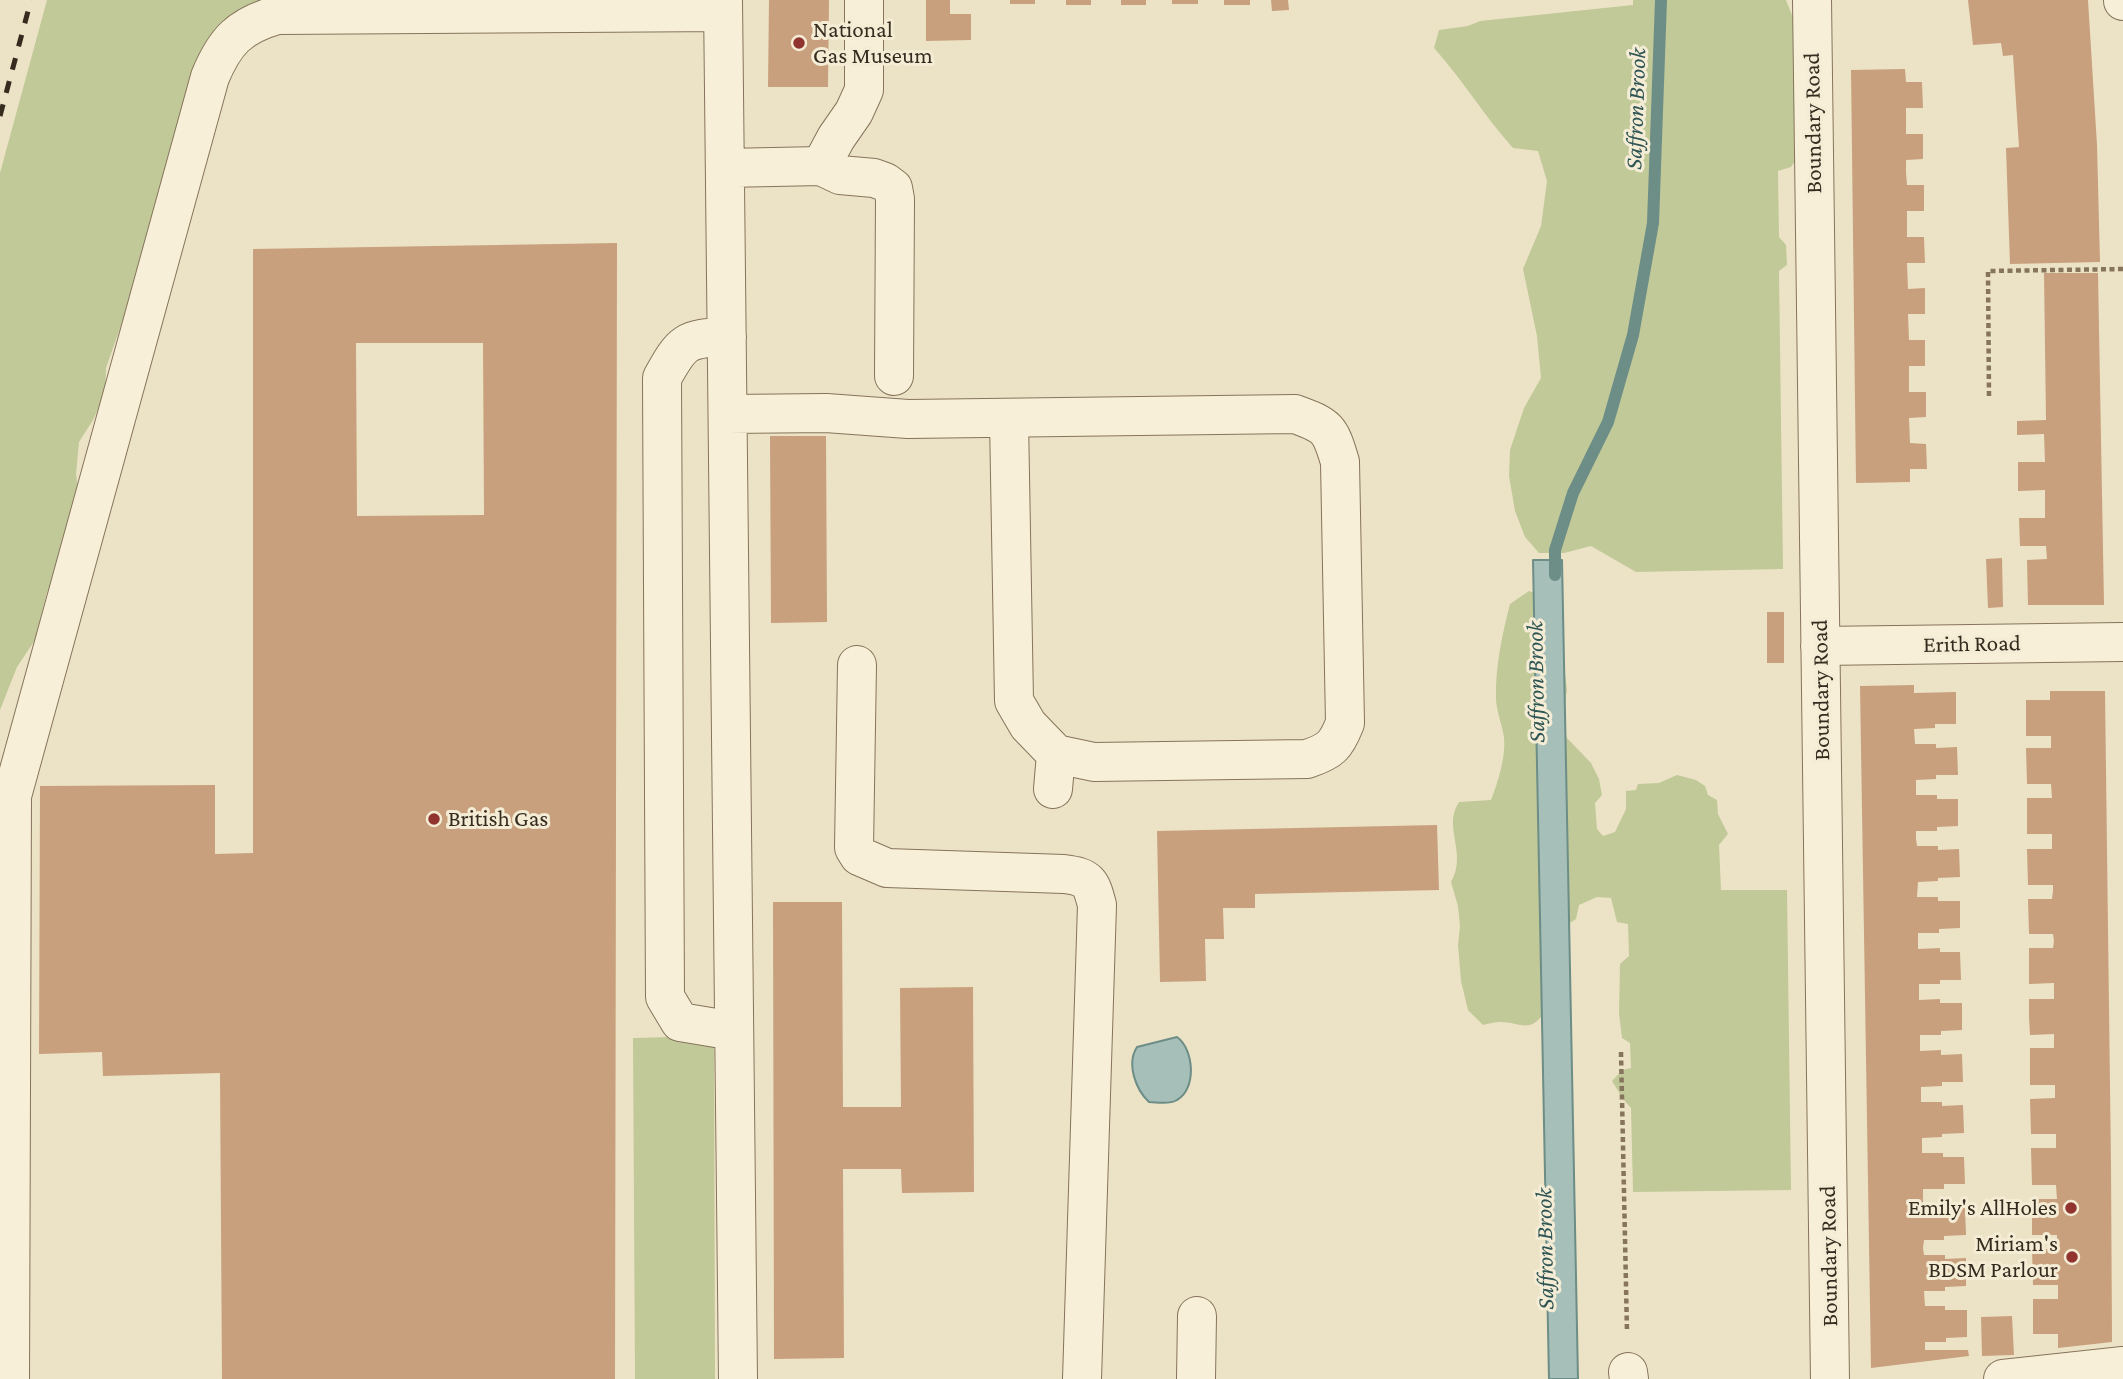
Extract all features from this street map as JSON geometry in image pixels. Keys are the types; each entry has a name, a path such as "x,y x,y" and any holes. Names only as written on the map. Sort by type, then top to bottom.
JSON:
{"street":[{"path":"821,166 854,112 864,90 864,0"},
{"name":"Boundary Road","path":"1812,0 1830,1379"},
{"path":"10,1379 12,796 209,77 219,54 235,36 254,21 277,15 723,6 738,1379"},
{"path":"725,169 821,166 850,177 874,178 893,188 894,376"},
{"path":"727,337 697,338 677,351 662,379 665,997 680,1022 734,1031"},
{"path":"729,414 826,413 908,419 1295,414 1315,421 1332,434 1340,462 1345,723 1338,741 1327,752 1307,759 1094,762 1055,772 1014,701 1009,419"},
{"name":"Erith Road","path":"1820,646 2123,642"},
{"path":"857,665 853,848 859,856 887,868 1064,874 1079,876 1091,884 1097,905 1082,1379"},
{"path":"1196,1379 1197,1316"},
{"path":"2003,1379 2123,1366"}],"path":[{"path":"1989,396 1988,271 2123,269"},
{"path":"1621,1052 1628,1375"}],"green space":[{"path":"47,0 318,0 226,25 106,368 105,394 79,442 76,474 82,516 47,592 35,640 17,667 0,710 0,173"},
{"path":"1633,0 1786,0 1795,23 1801,153 1791,167 1778,171 1779,237 1786,245 1787,265 1779,271 1783,569 1636,572 1591,546 1564,553 1539,553 1525,537 1515,511 1509,476 1510,450 1524,408 1541,378 1537,336 1523,269 1541,226 1547,181 1538,151 1513,148 1434,48 1439,30 1468,26 1480,21 1633,5"},
{"path":"1529,591 1545,597 1565,673 1567,690 1561,723 1567,738 1591,763 1599,779 1602,795 1595,803 1597,829 1603,836 1615,832 1626,809 1626,791 1636,790 1638,784 1659,783 1677,775 1696,780 1705,786 1708,795 1717,800 1718,814 1728,834 1719,845 1721,890 1787,890 1791,1190 1633,1192 1631,1108 1612,1081 1622,1070 1631,1068 1630,1043 1622,1038 1619,1013 1620,964 1629,956 1628,924 1617,922 1611,898 1597,897 1579,905 1576,919 1565,926 1545,1011 1535,1023 1525,1026 1498,1022 1483,1025 1468,1010 1461,981 1458,906 1451,882 1457,861 1453,831 1454,811 1459,802 1491,800 1503,761 1504,737 1496,700 1504,628 1510,604"},
{"path":"714,1036 715,1379 635,1379 633,1038"}],"water":[{"path":"1533,560 1562,560 1578,1379 1549,1379"},
{"path":"1177,1037 1183,1043 1190,1059 1188,1087 1174,1102 1149,1102 1140,1091 1134,1076 1132,1061 1137,1047"}],"building":[{"name":"National Gas Museum","path":"769,0 829,0 828,87 768,87"},
{"path":"926,0 950,0 950,14 971,14 971,40 926,41"},
{"path":"1010,0 1035,0 1035,4 1010,4"},
{"path":"1066,0 1091,0 1091,5 1066,5"},
{"path":"1121,0 1146,0 1146,5 1121,5"},
{"path":"1172,0 1198,0 1198,4 1172,4"},
{"path":"1224,0 1250,0 1250,5 1224,5"},
{"path":"1271,0 1288,0 1289,10 1272,11"},
{"path":"1968,0 2088,0 2097,145 2100,262 2010,264 2006,148 2019,147 2013,55 2003,56 2001,43 1973,45"},
{"path":"1905,69 1906,82 1922,82 1923,108 1906,108 1906,134 1923,134 1923,159 1906,160 1906,172 1907,185 1924,185 1924,211 1907,211 1907,237 1924,237 1925,263 1907,263 1908,289 1925,288 1925,314 1908,314 1909,340 1925,340 1925,366 1909,366 1909,392 1926,392 1926,417 1909,418 1910,443 1926,444 1927,469 1910,469 1910,482 1856,483 1851,70"},
{"name":"British Gas","path":"617,243 615,1379 222,1379 220,1073 103,1076 102,1052 39,1054 40,786 215,785 215,854 253,853 253,249","holes":["356,343 483,343 484,515 357,516"]},
{"path":"2044,273 2098,273 2104,605 2028,605 2027,560 2047,559 2046,546 2020,546 2019,518 2045,518 2045,490 2018,491 2018,462 2045,462 2044,434 2017,435 2017,421 2046,420"},
{"path":"770,436 826,436 827,622 771,623"},
{"path":"2002,558 2003,607 1988,608 1986,559"},
{"path":"1767,612 1784,612 1784,663 1767,663"},
{"path":"1914,685 1914,693 1956,692 1956,724 1935,724 1935,728 1914,729 1915,744 1936,744 1936,748 1957,747 1958,775 1936,775 1936,779 1916,780 1916,795 1958,799 1958,826 1937,827 1937,831 1916,831 1916,839 1917,846 1938,846 1938,850 1959,849 1960,877 1918,882 1917,897 1960,901 1960,928 1939,929 1939,933 1918,933 1918,949 1940,948 1940,952 1960,952 1961,980 1919,984 1919,1000 1940,999 1940,1003 1962,1003 1962,1030 1941,1031 1941,1035 1920,1035 1920,1051 1941,1050 1941,1055 1962,1054 1963,1082 1942,1082 1942,1086 1921,1087 1921,1102 1942,1102 1942,1106 1963,1105 1964,1133 1922,1138 1922,1153 1964,1157 1965,1184 1944,1184 1944,1189 1923,1189 1923,1204 1965,1208 1966,1235 1944,1236 1944,1240 1924,1240 1924,1255 1945,1255 1945,1259 1966,1258 1966,1286 1945,1287 1945,1291 1924,1291 1925,1306 1967,1310 1967,1337 1946,1338 1946,1342 1925,1342 1925,1350 1968,1350 1969,1356 1871,1368 1860,686"},
{"path":"2050,691 2105,691 2111,1165 2112,1342 2058,1348 2058,1334 2033,1334 2033,1299 2058,1299 2058,1285 2033,1285 2032,1249 2057,1249 2057,1235 2032,1235 2032,1199 2057,1199 2056,1185 2032,1185 2031,1148 2056,1148 2056,1134 2031,1134 2030,1099 2055,1098 2055,1085 2030,1085 2030,1048 2054,1048 2054,1034 2030,1035 2029,1017 2029,999 2054,999 2054,983 2029,984 2029,948 2053,948 2054,941 2053,934 2029,934 2028,899 2052,899 2053,885 2028,885 2027,849 2052,849 2052,834 2027,834 2027,798 2052,798 2051,784 2027,784 2026,748 2051,748 2051,736 2026,736 2026,700 2050,700"},
{"path":"1437,825 1439,890 1255,894 1255,908 1223,908 1224,939 1205,939 1206,981 1160,982 1157,831"},
{"path":"773,902 842,902 843,1107 901,1107 900,988 973,987 974,1192 902,1193 901,1169 843,1169 844,1358 774,1359"},
{"path":"2012,1316 2014,1355 1982,1356 1981,1317"}],"waterway":[{"name":"Saffron Brook","path":"1555,575 1555,550 1573,493 1608,422 1633,335 1653,223 1661,0"}],"railway":[{"path":"0,116 31,0"}],"place":[{"name":"National Gas Museum","path":"799,43"},
{"name":"British Gas","path":"434,819"},
{"name":"Emily's AllHoles","path":"2071,1208"},
{"name":"Miriam's BDSM Parlour","path":"2072,1257"}]}
